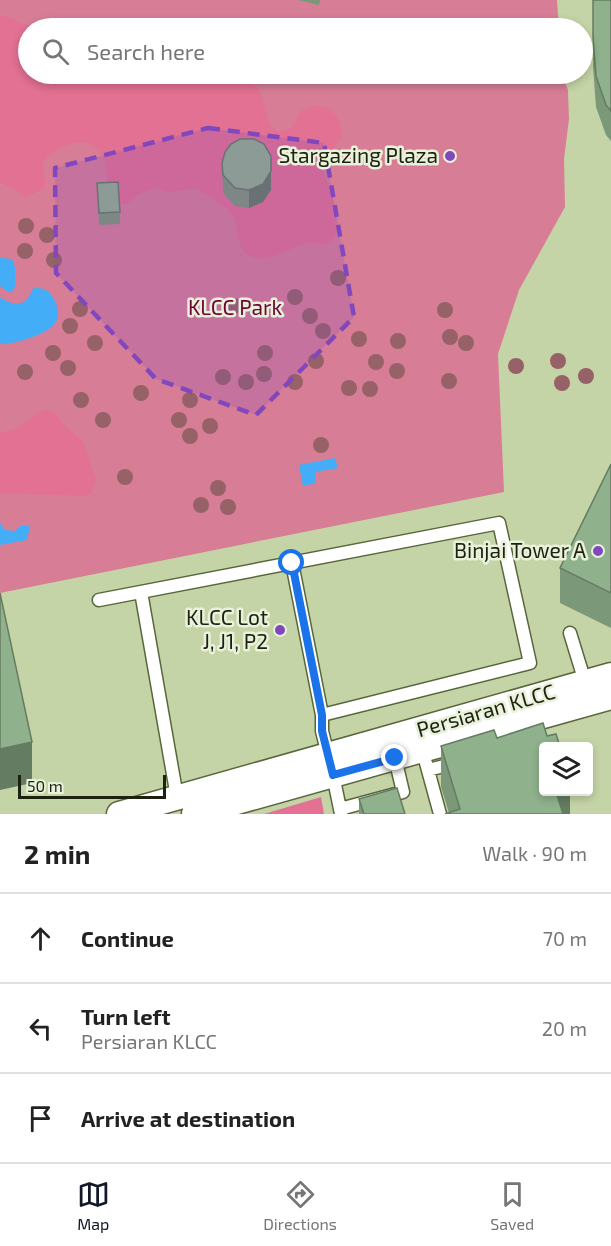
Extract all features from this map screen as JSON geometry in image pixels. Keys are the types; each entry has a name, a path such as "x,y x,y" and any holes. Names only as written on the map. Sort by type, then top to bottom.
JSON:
{"street":[{"name":"Persiaran KLCC","path":"194,814 331,765 395,758 425,760 531,726 555,702 585,682 611,675"},
{"name":"Persiaran KLCC","path":"119,814 177,797 331,765 555,702 611,697"}],"lane":[{"path":"99,600 499,523 530,663 322,715"},
{"path":"292,563 322,715 322,731 341,812 403,792 395,758"},
{"path":"141,592 177,797"},
{"path":"570,633 585,682"},
{"path":"440,814 425,760 471,758"}],"highlighted area":[{"path":"208,128 324,143 354,317 256,415 156,379 56,273 55,168"}],"green space":[{"name":"KLCC Park","path":"0,0 557,0 558,18 18,18 18,84 566,84 569,119 564,159 565,207 519,290 498,354 504,492 0,593"}],"shaded area":[{"path":"0,15 18,22 18,84 250,84 257,87 262,95 269,124 278,132 290,128 300,111 313,106 322,106 332,111 338,119 342,136 328,154 324,167 335,209 334,238 325,244 302,244 266,258 252,257 243,250 230,212 196,188 168,193 155,187 138,195 127,204 119,204 109,186 102,155 94,147 83,142 66,145 49,155 43,164 45,187 33,194 24,197 0,182"},
{"path":"44,410 53,412 84,443 96,481 92,492 86,496 0,493 0,433 16,429"},
{"path":"321,797 324,814 264,814"}],"water":[{"path":"0,257 12,259 14,262 16,285 12,292 0,286"},
{"path":"34,288 48,291 54,299 58,313 56,322 46,331 30,338 0,344 0,297 19,304 26,300"},
{"path":"335,458 338,468 315,472 316,483 303,486 299,465"},
{"path":"0,523 5,530 15,531 20,526 30,526 27,540 0,545"}],"building":[{"path":"593,0 611,0 611,111 606,105 596,76"},
{"path":"240,139 254,139 264,144 271,156 271,171 263,184 249,190 235,188 223,175 222,163 225,152 231,144"},
{"path":"118,182 120,212 99,213 97,183"},
{"path":"611,464 611,593 560,568"},
{"path":"0,593 32,742 0,749"},
{"path":"543,723 547,736 556,734 558,742 539,742 539,796 557,796 563,814 445,814 460,809 441,746 494,730 497,738"},
{"path":"397,788 405,814 364,814 359,799"}],"place":[{"name":"Stargazing Plaza","path":"450,156"},
{"name":"Binjai Tower A","path":"598,551"},
{"name":"KLCC Lot J, J1, P2","path":"280,630"}],"route":[{"path":"292,563 322,715 322,731 333,775 395,758"}]}
